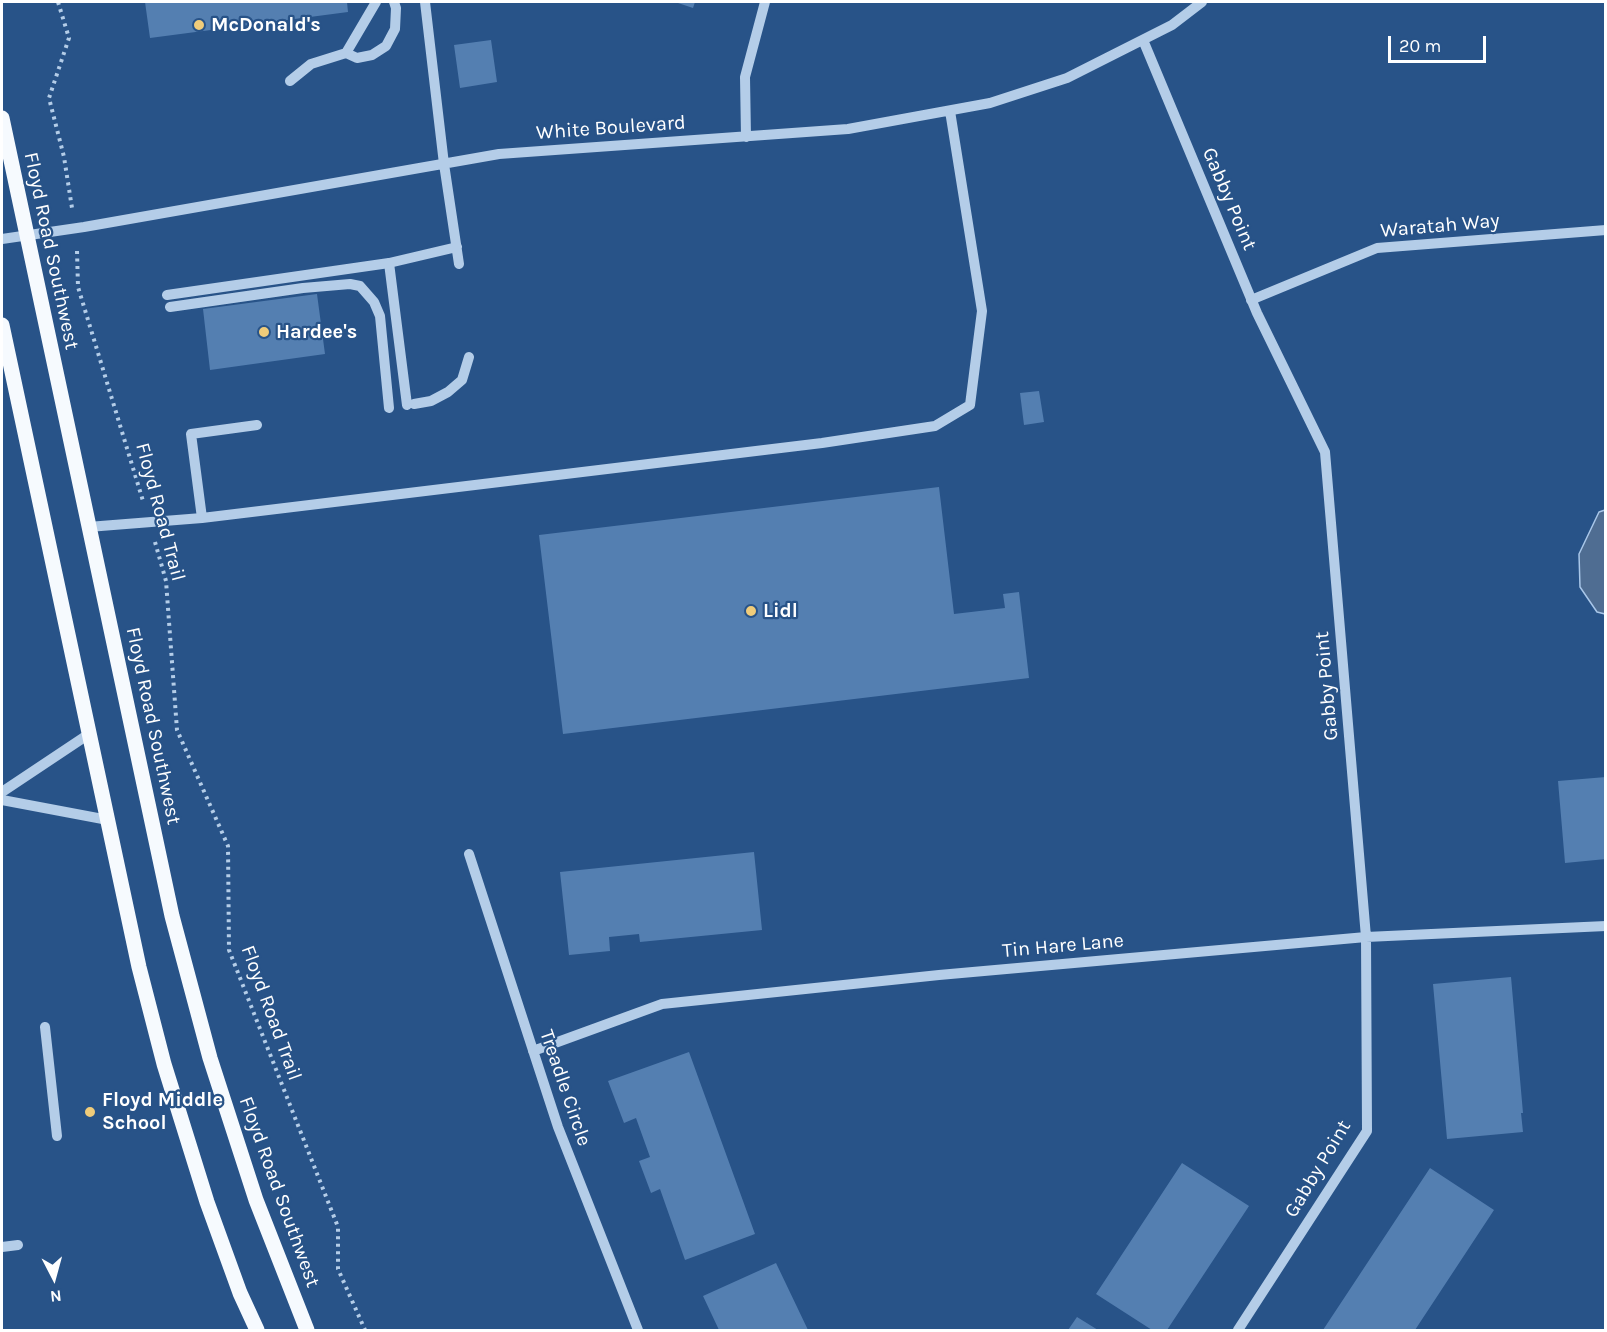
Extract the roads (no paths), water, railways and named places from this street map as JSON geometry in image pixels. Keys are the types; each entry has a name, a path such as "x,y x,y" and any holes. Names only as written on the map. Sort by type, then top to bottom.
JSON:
{"main road":[{"name":"Floyd Road Southwest","path":"2,118 25,235 172,916 210,1058 256,1200 307,1330"},
{"path":"2,326 139,967 164,1064 207,1202 254,1330"}],"street":[{"path":"346,53 376,2"},
{"path":"290,81 311,64 346,53 357,58 372,55 386,46 396,29 394,2"},
{"path":"425,2 444,164 459,264"},
{"path":"746,137 745,77 765,2"},
{"name":"White Boulevard","path":"2,239 499,154 848,129 950,111 990,103 1067,78 1172,24 1202,2"},
{"name":"Gabby Point","path":"1143,40 1251,300 1325,452 1366,937 1367,1131 1238,1330"},
{"path":"88,527 150,524 202,518 822,442 935,426 970,405 982,311 950,111"},
{"name":"Waratah Way","path":"1251,300 1377,248 1605,230"},
{"path":"167,295 388,263 457,247"},
{"path":"388,263 411,405 431,401 448,392 462,380 469,357"},
{"path":"170,307 303,288 350,284 360,286 374,302 380,316 389,408"},
{"path":"202,518 191,434 257,425"},
{"path":"2,792 89,734"},
{"path":"2,800 108,820"},
{"name":"Treadle Circle","path":"469,854 558,1127 638,1330"},
{"name":"Tin Hare Lane","path":"533,1051 662,1004 939,975 1366,937 1605,926"},
{"path":"45,1027 57,1136"},
{"path":"2,1247 18,1245"}],"water":[{"path":"1605,510 1605,614 1597,612 1580,587 1579,554 1599,512"}],"place":[{"name":"McDonald's","path":"199,25"},
{"name":"Hardee's","path":"264,332"},
{"name":"Lidl","path":"751,611"},
{"name":"Floyd Middle School","path":"90,1112"}]}
